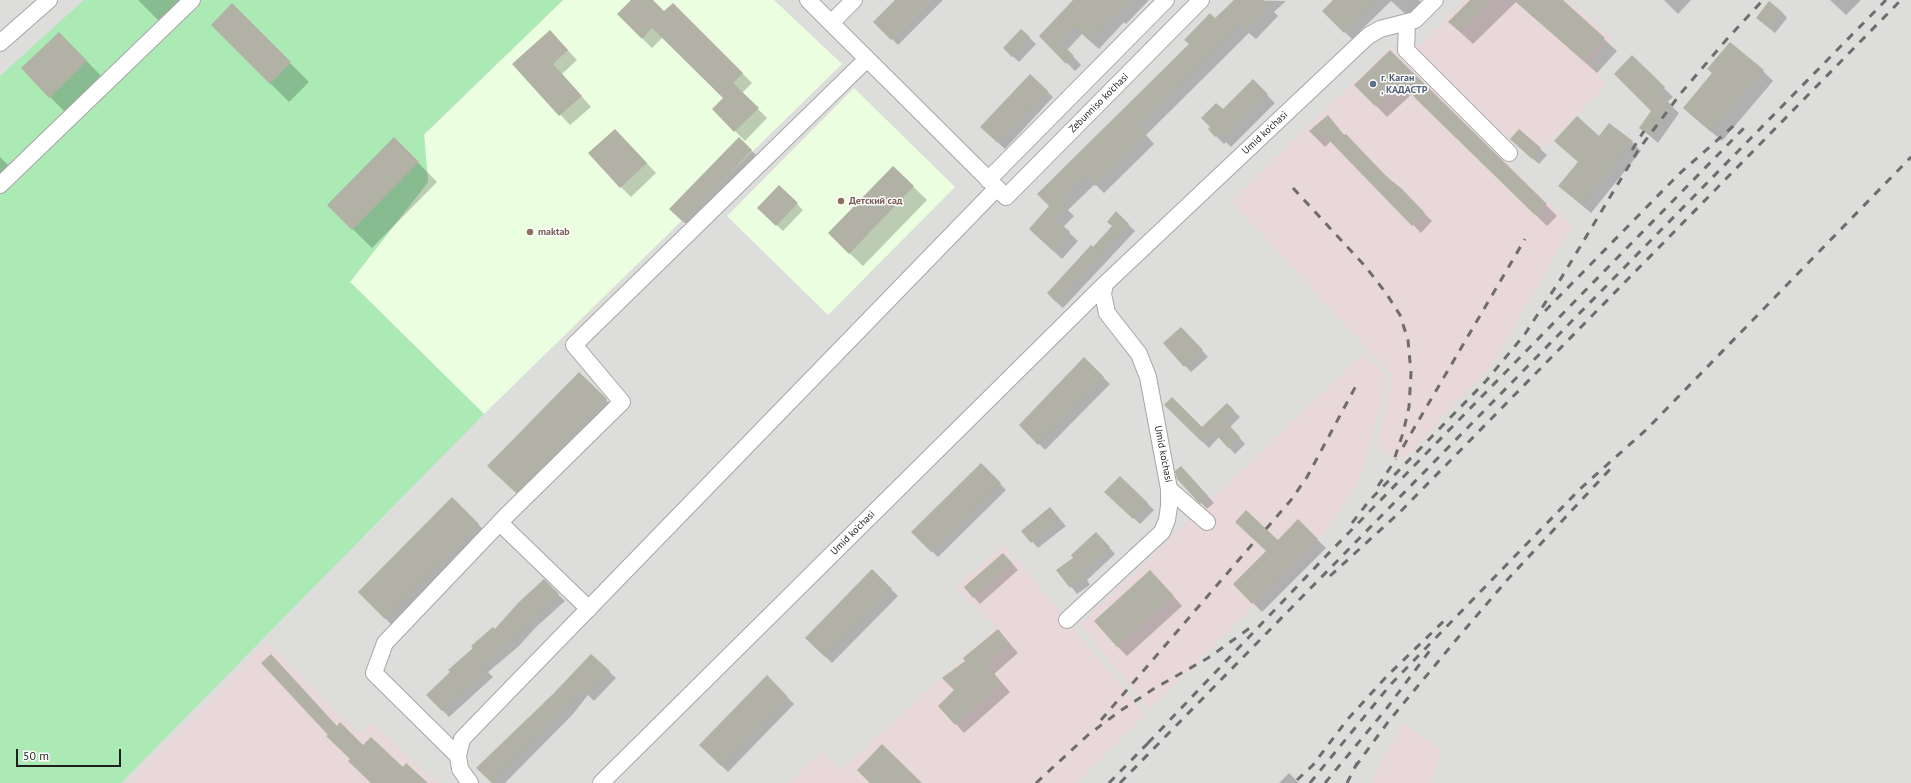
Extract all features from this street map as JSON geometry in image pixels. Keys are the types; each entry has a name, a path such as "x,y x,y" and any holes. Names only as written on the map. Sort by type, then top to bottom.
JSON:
{"street":[{"path":"0,43 49,0"},
{"path":"0,186 192,0"},
{"path":"831,23 854,0"},
{"path":"470,783 460,769 458,756 462,739 589,609 1166,0"},
{"name":"Zebunniso ko'chasi","path":"992,184 1006,197 1202,0"},
{"name":"Umid ko'chasi","path":"601,783 1106,284 1368,36 1380,29 1415,20 1435,0"},
{"path":"813,2 831,23 992,184"},
{"path":"1407,22 1406,50 1509,154"},
{"path":"458,756 374,673 384,643 500,523 622,402 574,345 867,59"},
{"name":"Umid ko'chasi","path":"1067,620 1162,532 1167,520 1170,506 1170,488 1148,377 1139,354 1107,313 1103,294 1106,284"},
{"path":"1170,488 1207,522"},
{"path":"500,523 589,609"}],"shaded area":[{"path":"0,0 1911,0 1911,783 0,783"},
{"name":"maktab","path":"563,0 774,0 842,64 484,414 350,282 428,182 424,135"},
{"path":"1464,0 1568,0 1612,38 1589,63 1607,85 1532,159 1515,143 1511,145 1415,50"},
{"path":"1390,47 1572,226 1493,363 1404,459 1377,448 1392,375 1231,201"},
{"name":"Детский сад","path":"854,88 955,187 828,315 727,216"},
{"path":"1363,354 1388,376 1360,480 1320,539 1150,710 1080,625"},
{"path":"1004,545 1145,715 1076,783 788,783 821,752 841,771 996,627 955,587"},
{"path":"267,642 358,733 372,722 437,783 126,783"},
{"path":"1403,723 1441,751 1431,783 1370,783"}],"green space":[{"path":"84,0 563,0 424,134 428,182 350,282 484,414 121,783 0,783 0,76"}],"building":[{"path":"631,0 653,0 664,11 673,3 743,73 733,83 759,108 734,132 712,109 723,98 652,28 642,39 617,14"},
{"path":"895,0 931,0 891,40 873,22"},
{"path":"1073,0 1133,0 1117,16 1115,15 1090,41 1074,26 1059,41 1074,56 1066,64 1039,36"},
{"path":"1234,0 1263,0 1270,7 1246,31 1240,25 1138,126 1146,135 1095,186 1086,176 1060,201 1066,207 1055,218 1070,232 1053,251 1029,229 1049,206 1037,194 1189,44 1184,40 1210,13 1215,18"},
{"path":"1333,0 1378,0 1344,33 1322,11"},
{"path":"1470,0 1492,0 1459,31 1448,22"},
{"path":"1514,0 1563,0 1605,38 1584,61"},
{"path":"1769,1 1781,11 1768,27 1756,18"},
{"path":"232,3 291,62 270,84 211,25"},
{"path":"1021,29 1030,37 1012,57 1003,48"},
{"path":"550,30 568,50 553,64 582,96 559,116 512,64"},
{"path":"59,32 87,61 49,98 21,68"},
{"path":"1730,42 1764,70 1711,132 1683,108 1712,73 1707,69"},
{"path":"1390,50 1547,204 1535,215 1416,99 1402,81 1375,106 1354,85"},
{"path":"1632,55 1665,87 1658,95 1670,103 1649,135 1639,128 1651,111 1614,74"},
{"path":"1030,74 1048,91 998,143 980,127"},
{"path":"1253,79 1268,94 1223,139 1218,134 1215,137 1208,129 1210,127 1201,118 1216,103 1223,109"},
{"path":"1328,115 1344,135 1346,134 1386,176 1402,189 1425,213 1412,226 1323,134 1317,139 1309,131"},
{"path":"1577,116 1599,136 1609,123 1633,141 1582,205 1558,186 1578,162 1554,141"},
{"path":"615,129 647,163 620,188 588,153"},
{"path":"1519,129 1541,148 1532,159 1510,139"},
{"path":"394,137 419,162 352,230 327,205"},
{"path":"739,137 752,150 683,222 669,209"},
{"path":"893,166 914,186 849,254 828,233"},
{"path":"779,185 798,203 776,226 757,208"},
{"path":"1116,211 1129,224 1056,302 1047,293 1091,245 1093,247 1112,226 1107,222"},
{"path":"1181,327 1203,350 1184,367 1163,343"},
{"path":"1084,357 1104,377 1038,445 1019,425"},
{"path":"579,372 607,399 516,493 487,466"},
{"path":"1172,397 1202,427 1227,403 1234,410 1224,420 1240,437 1228,448 1213,431 1202,442 1164,405"},
{"path":"981,463 1001,483 931,552 911,532"},
{"path":"1181,466 1208,496 1200,504 1177,479 1175,471"},
{"path":"1120,476 1148,503 1133,519 1104,492"},
{"path":"452,497 479,524 385,619 358,592"},
{"path":"1050,507 1060,519 1031,543 1021,531"},
{"path":"1246,510 1278,540 1298,519 1318,539 1252,604 1233,584 1266,551 1235,522"},
{"path":"1096,532 1110,547 1081,573 1084,578 1070,588 1056,570 1073,558 1071,555"},
{"path":"1003,553 1013,564 973,598 964,587"},
{"path":"872,569 892,589 825,657 805,638"},
{"path":"1150,570 1174,596 1117,647 1094,621"},
{"path":"544,579 559,594 530,621 512,641 511,640 483,665 487,670 442,711 426,695 450,672 448,670 473,648 471,646 493,627 495,629 518,603"},
{"path":"998,629 1010,644 986,664 1002,683 955,725 938,706 954,690 942,678 965,661 963,658"},
{"path":"271,654 337,726 340,722 363,745 371,737 403,767 406,763 428,783 371,783 348,761 350,759 326,736 328,735 261,663"},
{"path":"591,654 610,671 587,695 582,690 492,783 476,768 553,694"},
{"path":"767,675 788,697 721,766 699,745"},
{"path":"882,744 922,783 870,783 857,770"}],"railway":[{"path":"1352,523 1369,501 1486,381 1525,334 1560,280 1639,149 1681,93 1727,39 1763,0"},
{"path":"1120,783 1886,0"},
{"path":"1330,576 1400,512 1901,0"},
{"path":"1545,311 1679,174 1739,121"},
{"path":"1148,743 1327,555 1746,126"},
{"path":"1632,150 1644,131"},
{"path":"1310,783 1391,684 1580,489 1647,429 1911,157"},
{"path":"1293,188 1365,266 1386,293 1400,315 1408,340 1411,373 1409,407 1403,433 1393,463"},
{"path":"1403,447 1525,239"},
{"path":"1266,529 1291,500 1307,477 1358,382"},
{"path":"1378,486 1396,459"},
{"path":"1355,767 1388,722 1508,579 1614,465"},
{"path":"1101,720 1255,541"},
{"path":"1297,780 1313,765 1347,720 1387,676 1449,616"},
{"path":"1036,783 1088,735 1120,711 1155,688 1208,658 1254,625"},
{"path":"1325,783 1387,708 1434,645"},
{"path":"1109,783 1151,740"},
{"path":"1347,783 1357,763"}],"place":[{"name":"г. Каган , КАДАСТР","path":"1373,84"},
{"name":"Детский сад","path":"841,201"},
{"name":"maktab","path":"530,232"}]}
